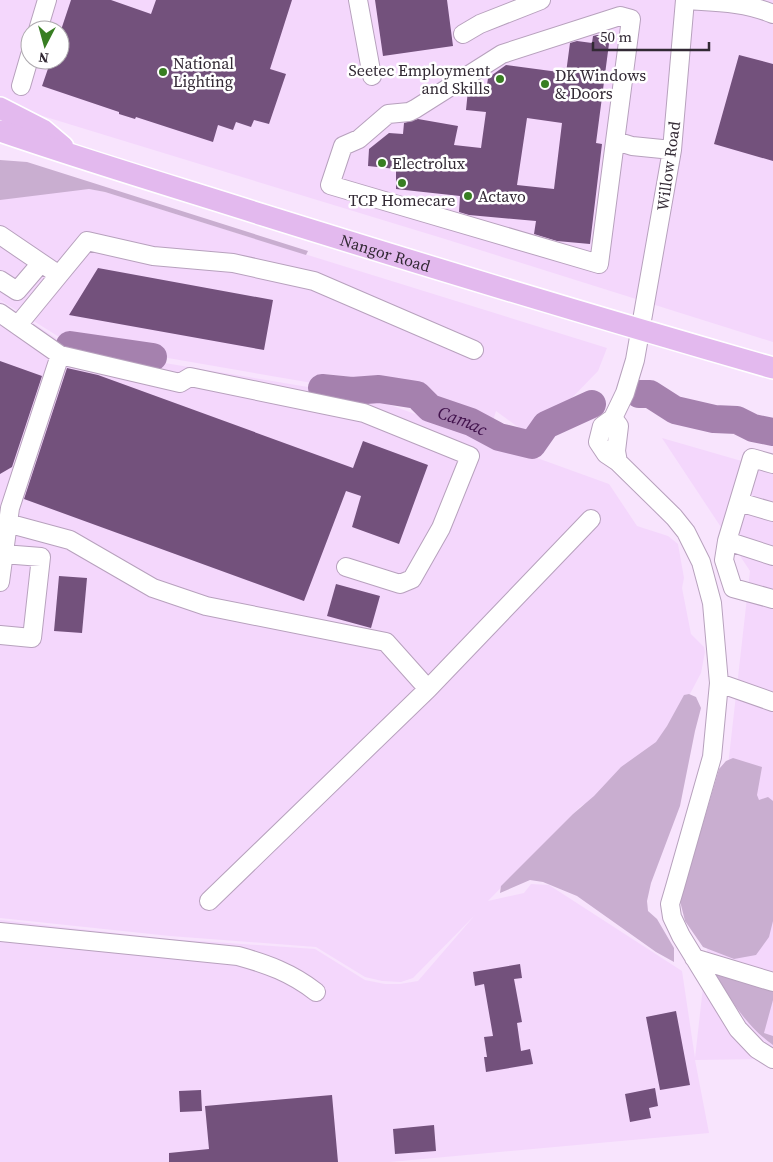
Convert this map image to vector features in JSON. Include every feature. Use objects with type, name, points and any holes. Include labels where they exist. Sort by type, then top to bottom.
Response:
[{"type":"main road","points":[[0,108],[42,130],[71,155]]},
{"type":"main road","name":"Nangor Road","points":[[6,135],[368,248],[773,368]]},
{"type":"street","points":[[41,20],[47,0]]},
{"type":"street","points":[[358,0],[372,76]]},
{"type":"street","points":[[463,34],[480,24],[541,0]]},
{"type":"street","points":[[685,0],[729,2],[758,8],[773,14]]},
{"type":"street","name":"Willow Road","points":[[685,0],[672,150],[635,360],[625,393],[613,418],[618,426],[616,451],[618,462],[674,517],[686,532],[700,562],[712,602],[719,683]]},
{"type":"street","points":[[620,16],[631,19],[616,141],[599,264],[330,185],[343,146],[359,139],[388,114],[409,112],[415,109],[502,54],[620,16]]},
{"type":"street","points":[[21,86],[26,70]]},
{"type":"street","points":[[616,141],[632,146],[672,150]]},
{"type":"street","points":[[0,235],[59,275]]},
{"type":"street","points":[[18,325],[87,241],[153,256],[233,263],[314,281],[474,350]]},
{"type":"street","points":[[0,280],[17,290],[41,263]]},
{"type":"street","points":[[0,313],[60,355],[180,383],[190,377],[364,414],[470,456],[441,528],[412,578],[400,584],[346,567]]},
{"type":"street","points":[[0,582],[4,523],[60,355]]},
{"type":"street","points":[[773,464],[752,458],[727,541],[724,560],[733,588],[773,599]]},
{"type":"street","points":[[739,502],[773,512]]},
{"type":"street","points":[[209,901],[428,688],[591,519]]},
{"type":"street","points":[[4,523],[70,540],[153,588],[206,606],[386,642],[428,688]]},
{"type":"street","points":[[727,541],[773,556]]},
{"type":"street","points":[[0,635],[32,638],[41,557],[3,554]]},
{"type":"street","points":[[773,702],[719,683],[712,757],[670,904],[672,918],[680,936],[738,1029],[757,1049],[773,1059]]},
{"type":"street","points":[[0,932],[238,956],[286,972],[316,992]]},
{"type":"street","points":[[694,958],[773,982]]},
{"type":"shaded area","points":[[0,0],[773,0],[773,342],[445,239],[0,103]]},
{"type":"shaded area","points":[[0,160],[27,162],[308,251],[306,255],[105,192],[89,189],[0,200]]},
{"type":"shaded area","points":[[89,189],[105,192],[607,348],[598,371],[533,438],[496,411],[493,421],[352,377],[326,374],[324,385],[64,340],[0,300],[0,197]]},
{"type":"shaded area","points":[[0,301],[69,347],[368,397],[609,484],[637,526],[668,536],[678,544],[684,578],[682,588],[691,634],[704,647],[705,652],[701,673],[691,692],[651,753],[608,792],[581,806],[488,901],[524,893],[531,884],[549,885],[682,971],[695,1058],[750,571],[662,438],[773,470],[773,1059],[695,1060],[709,1133],[390,1162],[0,1162],[0,920],[170,939],[315,949],[365,980],[385,984],[400,984],[418,981],[475,915],[413,978],[401,982],[382,981],[365,977],[316,947],[170,936],[0,918]]},
{"type":"shaded area","points":[[689,694],[696,697],[701,708],[680,806],[651,883],[647,901],[648,911],[657,919],[674,948],[674,962],[656,952],[577,896],[543,882],[530,880],[500,893],[501,886],[573,814],[594,796],[621,767],[656,742],[684,695]]},
{"type":"shaded area","points":[[733,758],[762,767],[757,795],[759,800],[768,797],[773,801],[773,921],[769,937],[756,955],[734,959],[703,947],[685,921],[680,901],[719,769],[726,761]]},
{"type":"shaded area","points":[[713,971],[773,990],[773,1000],[764,1033],[773,1036],[773,1045],[763,1038],[747,1021],[732,1002]]},
{"type":"building","name":"National Lighting","points":[[71,0],[111,0],[151,14],[156,0],[292,0],[270,69],[286,74],[269,124],[254,120],[251,127],[236,122],[233,130],[218,125],[213,142],[136,117],[135,119],[119,114],[119,112],[42,86],[48,70],[70,70],[70,20],[64,20]]},
{"type":"building","points":[[375,0],[447,0],[453,46],[383,56]]},
{"type":"building","points":[[593,36],[610,36],[596,143],[602,144],[590,244],[557,241],[534,234],[536,221],[469,215],[459,212],[460,196],[396,189],[396,169],[368,166],[369,149],[389,133],[403,134],[404,123],[418,119],[458,126],[454,145],[481,148],[486,112],[466,110],[468,90],[486,92],[488,78],[506,65],[566,73],[570,43],[577,41],[592,43]],"holes":[[[527,118],[562,123],[554,189],[517,185]]]},
{"type":"building","points":[[739,55],[773,64],[773,161],[714,144]]},
{"type":"building","points":[[98,268],[273,300],[264,350],[69,315]]},
{"type":"building","points":[[0,361],[42,376],[12,467],[0,474]]},
{"type":"building","points":[[67,368],[98,375],[353,468],[363,441],[428,465],[399,544],[352,527],[361,496],[346,491],[304,601],[24,499]]},
{"type":"building","points":[[59,576],[87,578],[82,633],[54,631]]},
{"type":"building","points":[[336,584],[380,596],[371,628],[327,616]]},
{"type":"building","points":[[520,964],[522,978],[514,979],[522,1022],[517,1023],[521,1051],[530,1049],[533,1064],[486,1072],[484,1057],[487,1057],[484,1037],[493,1036],[484,984],[475,986],[473,972]]},
{"type":"building","points":[[676,1011],[690,1085],[660,1090],[646,1017]]},
{"type":"building","points":[[655,1088],[658,1106],[649,1108],[651,1118],[630,1122],[625,1094]]},
{"type":"building","points":[[201,1090],[202,1111],[180,1112],[179,1091]]},
{"type":"building","points":[[332,1095],[338,1162],[169,1162],[169,1153],[209,1149],[205,1106]]},
{"type":"building","points":[[434,1125],[436,1151],[395,1154],[393,1129]]},
{"type":"waterway","name":"Camac","points":[[70,345],[153,357]]},
{"type":"waterway","name":"Camac","points":[[322,388],[352,391],[379,389],[417,395],[430,408],[471,422],[499,437],[532,445],[546,425],[592,404]]},
{"type":"waterway","name":"Camac","points":[[639,394],[650,394],[675,410],[714,419],[737,420],[753,428],[773,432]]},
{"type":"place","name":"National Lighting","points":[[163,72]]},
{"type":"place","name":"Seetec Employment and Skills","points":[[500,79]]},
{"type":"place","name":"DK Windows & Doors","points":[[545,84]]},
{"type":"place","name":"Electrolux","points":[[382,163]]},
{"type":"place","name":"TCP Homecare","points":[[402,183]]},
{"type":"place","name":"Actavo","points":[[468,196]]}]
